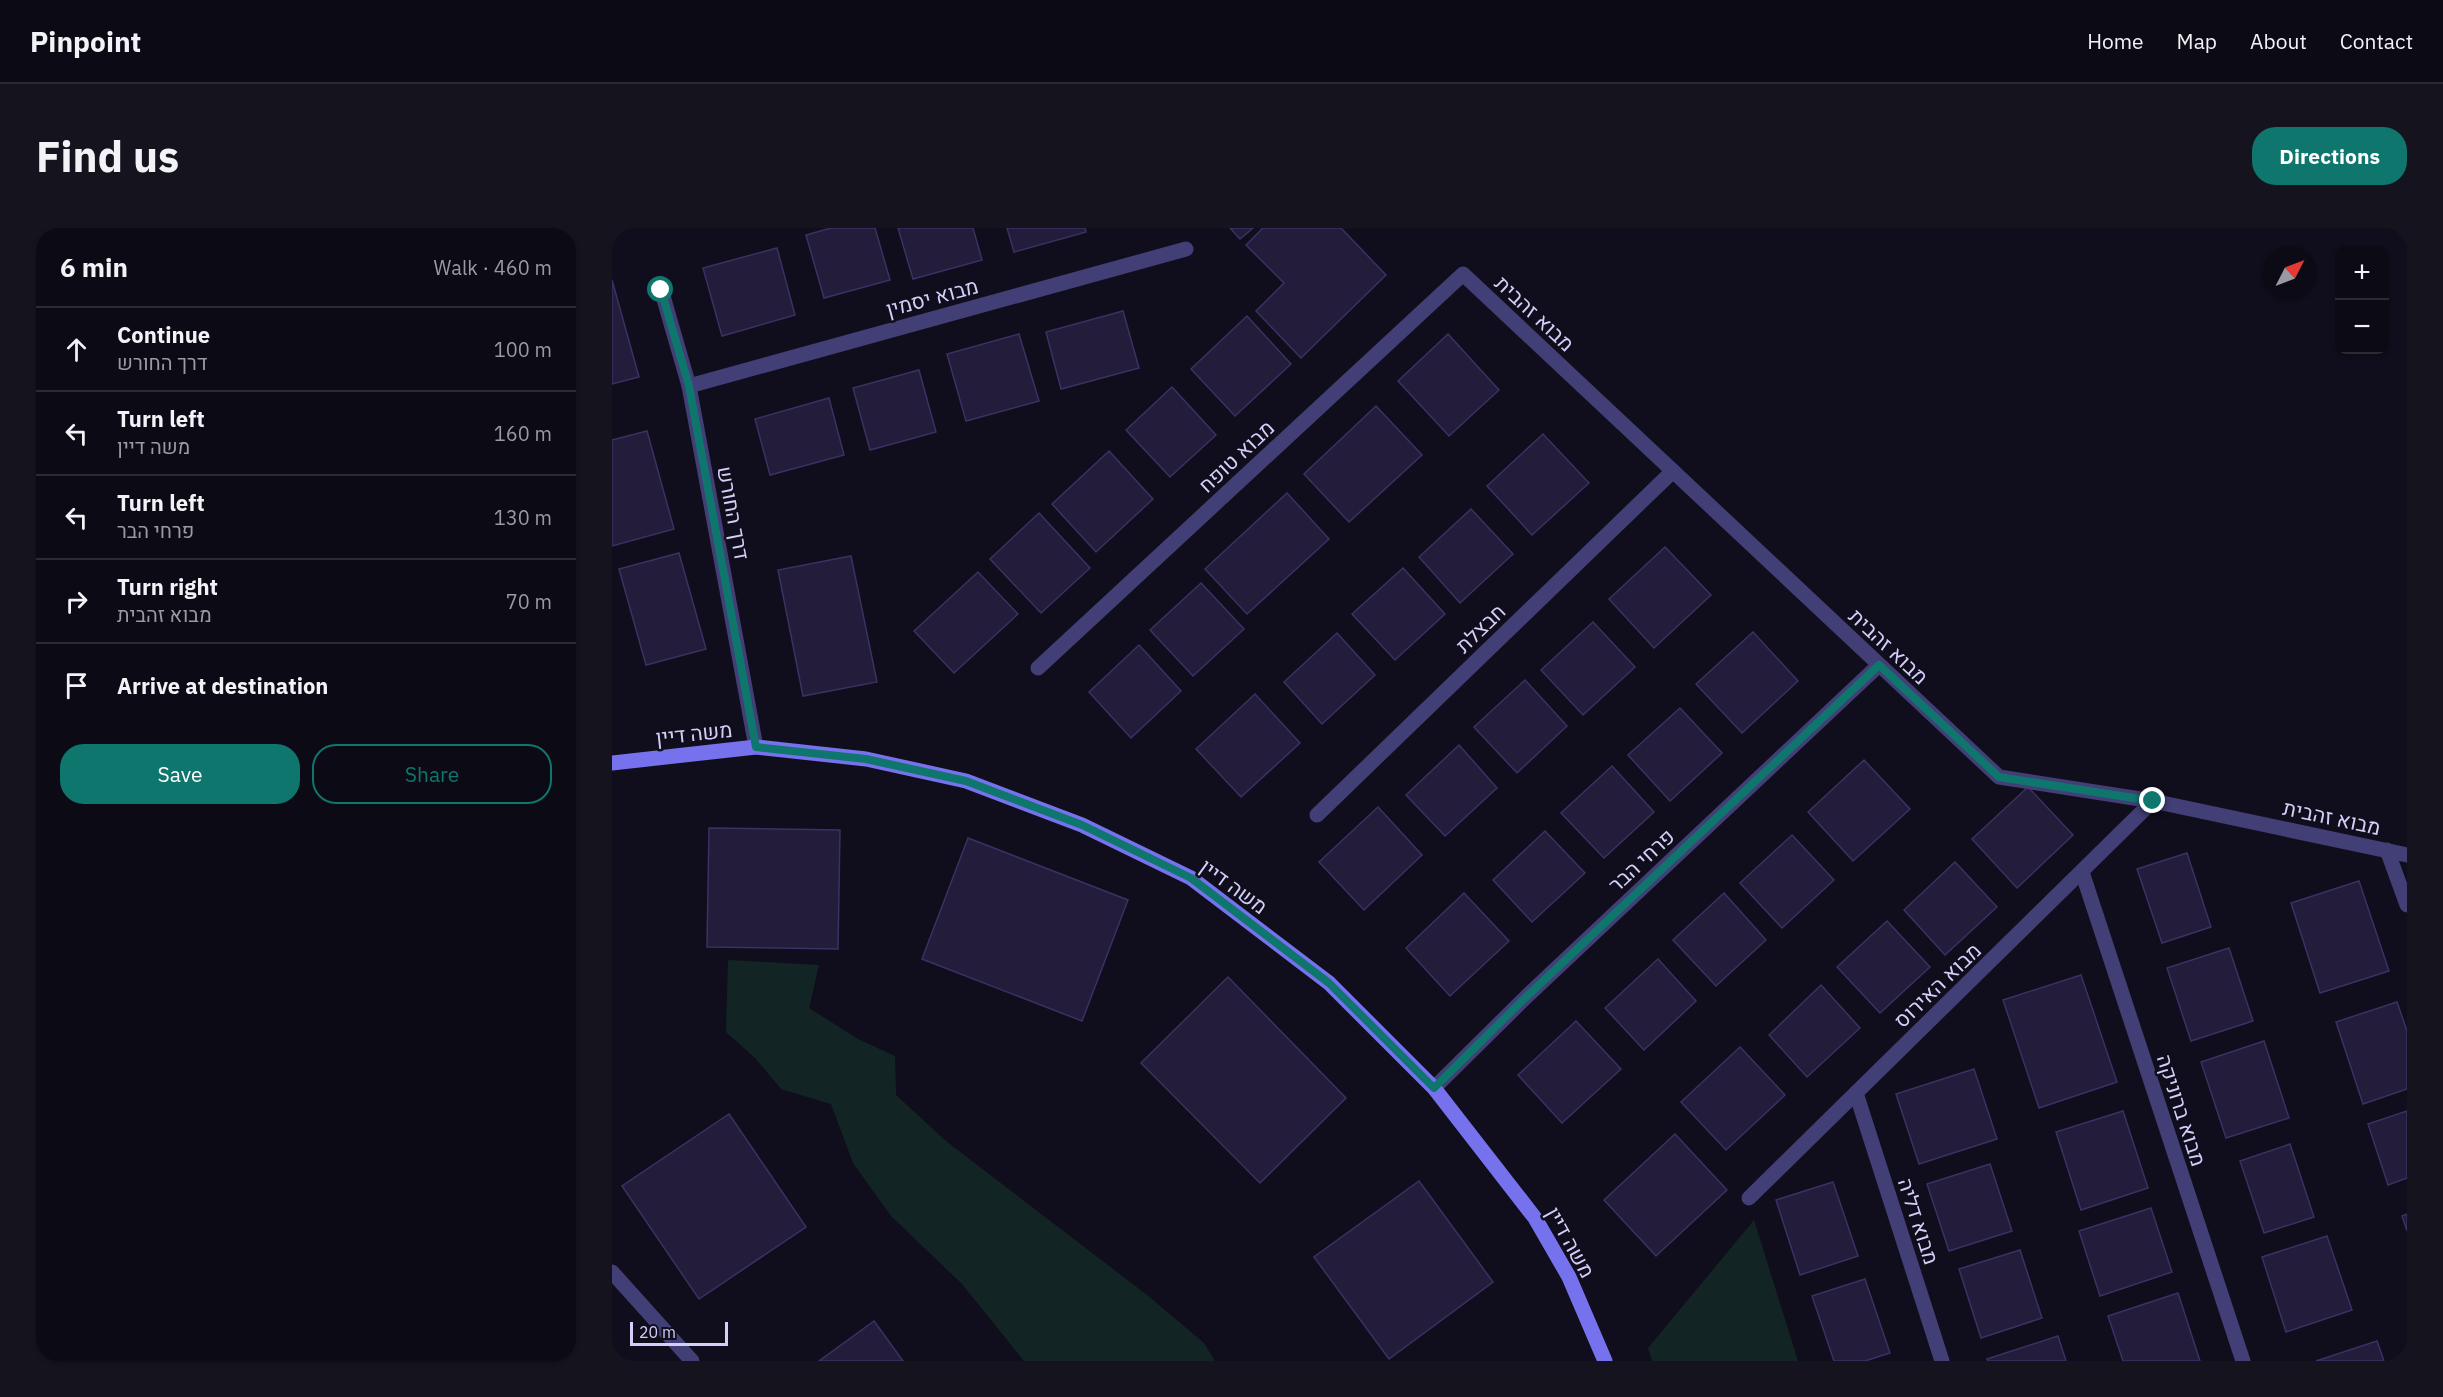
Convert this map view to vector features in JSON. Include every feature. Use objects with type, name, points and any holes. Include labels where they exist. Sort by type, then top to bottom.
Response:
[{"type":"street","name":"מבוא יסמין","points":[[689,386],[1186,249]]},
{"type":"street","name":"מבוא זהבית","points":[[1463,274],[1999,777],[2153,801],[2407,855]]},
{"type":"street","name":"מבוא טופח","points":[[1038,668],[1463,274]]},
{"type":"street","name":"דרך החורש","points":[[661,290],[689,386],[756,747]]},
{"type":"street","name":"חבצלת","points":[[1317,815],[1673,471]]},
{"type":"street","name":"פרחי הבר","points":[[1434,1088],[1526,997],[1879,665]]},
{"type":"street","name":"משה דיין","points":[[612,763],[756,747],[866,759],[966,781],[1082,825],[1191,878],[1329,983],[1434,1088],[1535,1218],[1569,1277],[1605,1361]]},
{"type":"street","name":"מבוא האירוס","points":[[1749,1198],[2153,801]]},
{"type":"street","points":[[2387,850],[2407,905]]},
{"type":"street","name":"מבוא ברוניקה","points":[[2082,872],[2243,1361]]},
{"type":"street","name":"מבוא דליה","points":[[1856,1093],[1942,1361]]},
{"type":"street","points":[[612,1272],[692,1361]]},
{"type":"green space","points":[[728,960],[819,965],[809,1008],[858,1039],[895,1056],[896,1095],[946,1141],[1147,1295],[1204,1343],[1215,1361],[1024,1361],[962,1284],[891,1216],[853,1163],[831,1104],[781,1089],[755,1058],[726,1032]]},
{"type":"green space","points":[[1754,1220],[1798,1361],[1652,1361],[1648,1348]]},
{"type":"building","points":[[831,228],[875,228],[890,280],[824,298],[806,235]]},
{"type":"building","points":[[898,228],[973,228],[982,260],[913,279]]},
{"type":"building","points":[[1007,228],[1085,228],[1086,232],[1014,252]]},
{"type":"building","points":[[1230,228],[1253,228],[1240,239]]},
{"type":"building","points":[[1263,228],[1341,228],[1386,275],[1301,358],[1256,311],[1284,283],[1246,245]]},
{"type":"building","points":[[777,248],[795,315],[722,336],[703,268]]},
{"type":"building","points":[[612,280],[639,377],[612,384]]},
{"type":"building","points":[[1123,311],[1139,368],[1061,389],[1046,332]]},
{"type":"building","points":[[1247,316],[1291,364],[1235,416],[1191,369]]},
{"type":"building","points":[[1019,334],[1039,401],[966,421],[947,354]]},
{"type":"building","points":[[1448,334],[1499,390],[1449,436],[1398,381]]},
{"type":"building","points":[[919,370],[936,432],[870,450],[853,388]]},
{"type":"building","points":[[1172,387],[1216,435],[1170,477],[1126,430]]},
{"type":"building","points":[[829,398],[844,455],[770,475],[755,419]]},
{"type":"building","points":[[1376,406],[1422,455],[1349,522],[1304,474]]},
{"type":"building","points":[[647,431],[674,529],[612,546],[612,440]]},
{"type":"building","points":[[1543,434],[1589,483],[1532,535],[1487,486]]},
{"type":"building","points":[[1109,451],[1153,499],[1096,552],[1052,504]]},
{"type":"building","points":[[1287,493],[1329,539],[1247,614],[1205,569]]},
{"type":"building","points":[[1471,509],[1513,554],[1460,603],[1419,557]]},
{"type":"building","points":[[1039,513],[1090,568],[1041,613],[990,559]]},
{"type":"building","points":[[1665,547],[1711,595],[1654,648],[1609,599]]},
{"type":"building","points":[[679,553],[706,649],[646,665],[619,569]]},
{"type":"building","points":[[851,556],[877,682],[803,696],[778,570]]},
{"type":"building","points":[[1403,568],[1445,614],[1395,660],[1352,614]]},
{"type":"building","points":[[978,572],[1018,614],[954,673],[914,631]]},
{"type":"building","points":[[1201,583],[1244,629],[1193,676],[1150,630]]},
{"type":"building","points":[[1593,622],[1635,667],[1583,715],[1541,670]]},
{"type":"building","points":[[1753,632],[1798,681],[1742,733],[1696,684]]},
{"type":"building","points":[[1337,633],[1375,675],[1322,724],[1284,682]]},
{"type":"building","points":[[1139,645],[1181,691],[1131,738],[1089,692]]},
{"type":"building","points":[[1525,680],[1567,726],[1517,773],[1474,727]]},
{"type":"building","points":[[1255,694],[1300,743],[1241,797],[1196,749]]},
{"type":"building","points":[[1680,708],[1722,753],[1670,801],[1628,755]]},
{"type":"building","points":[[1459,745],[1497,788],[1445,836],[1406,795]]},
{"type":"building","points":[[1864,760],[1910,809],[1853,861],[1808,812]]},
{"type":"building","points":[[1612,766],[1654,812],[1604,858],[1561,813]]},
{"type":"building","points":[[2028,787],[2073,835],[2017,888],[1972,839]]},
{"type":"building","points":[[1378,807],[1422,855],[1364,910],[1319,862]]},
{"type":"building","points":[[709,828],[840,830],[838,949],[707,947]]},
{"type":"building","points":[[1545,831],[1585,873],[1532,922],[1493,880]]},
{"type":"building","points":[[1792,835],[1834,880],[1782,928],[1740,883]]},
{"type":"building","points":[[968,838],[1128,900],[1082,1021],[922,959]]},
{"type":"building","points":[[2187,853],[2211,927],[2162,943],[2137,869]]},
{"type":"building","points":[[1955,862],[1997,907],[1945,955],[1904,910]]},
{"type":"building","points":[[2359,881],[2389,971],[2320,993],[2291,903]]},
{"type":"building","points":[[1464,893],[1509,941],[1450,996],[1406,948]]},
{"type":"building","points":[[1724,893],[1766,940],[1716,986],[1673,940]]},
{"type":"building","points":[[1887,921],[1930,967],[1880,1013],[1837,967]]},
{"type":"building","points":[[2229,948],[2253,1021],[2191,1041],[2167,968]]},
{"type":"building","points":[[1658,959],[1696,1001],[1644,1050],[1605,1008]]},
{"type":"building","points":[[2081,975],[2117,1082],[2039,1108],[2003,1000]]},
{"type":"building","points":[[1228,977],[1346,1098],[1260,1183],[1141,1063]]},
{"type":"building","points":[[1821,985],[1860,1028],[1807,1077],[1769,1035]]},
{"type":"building","points":[[2397,1002],[2407,1031],[2407,1089],[2363,1104],[2336,1022]]},
{"type":"building","points":[[1576,1021],[1621,1069],[1562,1123],[1518,1075]]},
{"type":"building","points":[[2264,1041],[2289,1118],[2226,1138],[2201,1062]]},
{"type":"building","points":[[1740,1047],[1785,1095],[1726,1150],[1681,1102]]},
{"type":"building","points":[[1974,1069],[1997,1139],[1919,1164],[1896,1094]]},
{"type":"building","points":[[2123,1111],[2148,1188],[2081,1210],[2056,1132]]},
{"type":"building","points":[[2407,1111],[2407,1178],[2388,1185],[2368,1124]]},
{"type":"building","points":[[729,1114],[806,1227],[699,1299],[622,1186]]},
{"type":"building","points":[[1675,1134],[1727,1190],[1656,1256],[1604,1200]]},
{"type":"building","points":[[2290,1144],[2314,1217],[2264,1233],[2240,1161]]},
{"type":"building","points":[[1990,1164],[2012,1231],[1949,1251],[1927,1184]]},
{"type":"building","points":[[1419,1181],[1493,1282],[1389,1359],[1314,1257]]},
{"type":"building","points":[[1833,1182],[1858,1256],[1800,1275],[1776,1200]]},
{"type":"building","points":[[2151,1208],[2172,1272],[2100,1296],[2079,1231]]},
{"type":"building","points":[[2407,1214],[2407,1231],[2402,1216]]},
{"type":"building","points":[[2327,1236],[2352,1310],[2286,1332],[2262,1257]]},
{"type":"building","points":[[2020,1250],[2042,1318],[1981,1338],[1959,1269]]},
{"type":"building","points":[[1865,1279],[1890,1353],[1865,1361],[1834,1361],[1812,1296]]},
{"type":"building","points":[[2178,1293],[2200,1361],[2123,1361],[2108,1316]]},
{"type":"building","points":[[874,1321],[903,1361],[819,1361]]},
{"type":"building","points":[[2058,1336],[2066,1361],[1988,1361],[1987,1359]]},
{"type":"building","points":[[2377,1341],[2384,1361],[2316,1361]]},
{"type":"route","points":[[661,290],[689,386],[756,747],[866,759],[966,781],[1082,825],[1191,878],[1329,983],[1434,1088],[1526,997],[1879,665],[1999,777],[2153,801]]}]
